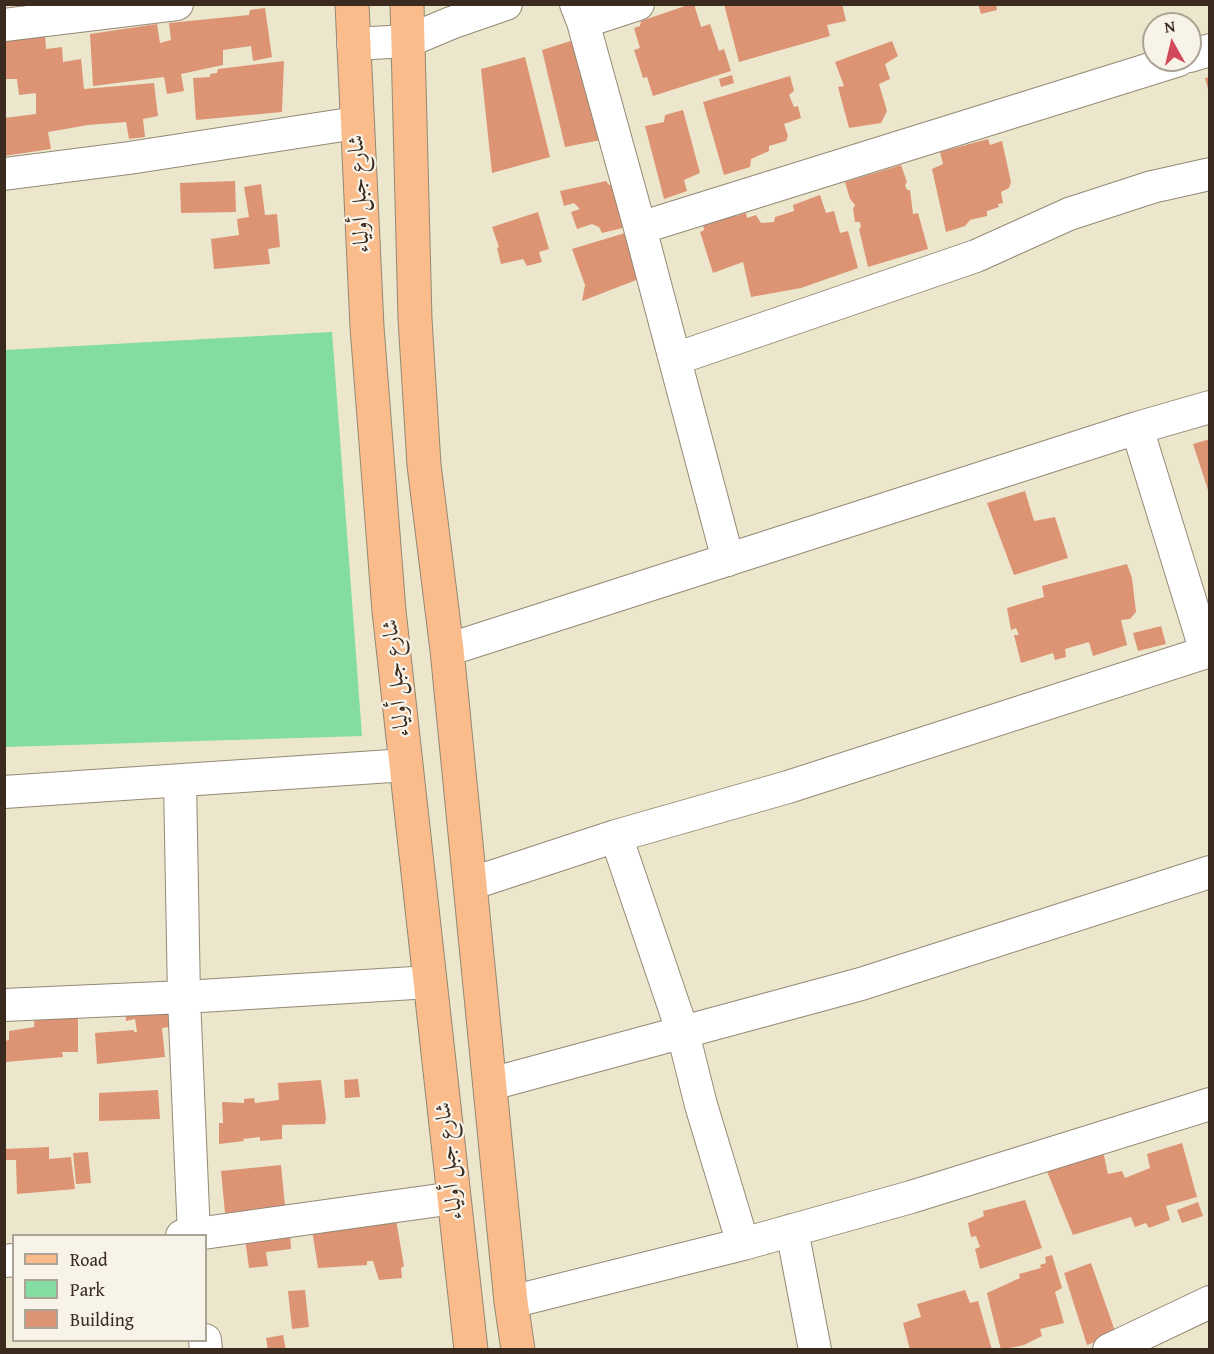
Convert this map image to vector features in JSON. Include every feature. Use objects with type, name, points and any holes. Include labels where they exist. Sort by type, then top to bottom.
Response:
[{"type":"main road","name":"شارع جبل أولياء","points":[[352,4],[367,327],[387,587],[471,1350]]},
{"type":"main road","points":[[407,4],[414,320],[424,465],[447,650],[511,1302],[518,1350]]},
{"type":"street","points":[[4,25],[177,4]]},
{"type":"street","points":[[353,44],[408,41],[452,14],[506,4]]},
{"type":"street","points":[[638,4],[580,13],[728,560]]},
{"type":"street","points":[[640,228],[1142,72]]},
{"type":"street","points":[[4,174],[129,158],[356,123]]},
{"type":"street","points":[[675,359],[976,256],[1069,214],[1152,187],[1209,174]]},
{"type":"street","points":[[447,650],[1137,428],[1209,407]]},
{"type":"street","points":[[470,884],[616,836],[788,787],[1208,651],[1137,428]]},
{"type":"street","points":[[4,792],[406,765]]},
{"type":"street","points":[[180,781],[190,1234]]},
{"type":"street","points":[[616,836],[683,1033],[701,1105],[743,1244]]},
{"type":"street","points":[[491,1084],[861,984],[1209,872]]},
{"type":"street","points":[[4,1005],[430,982]]},
{"type":"street","points":[[511,1302],[743,1244],[910,1197],[1209,1104]]},
{"type":"street","points":[[197,1234],[454,1198]]},
{"type":"street","points":[[792,1230],[815,1350]]},
{"type":"street","points":[[1109,1350],[1209,1302]]},
{"type":"green space","points":[[332,332],[362,736],[5,747],[5,350]]},
{"type":"building","points":[[694,4],[701,27],[710,24],[719,51],[724,49],[731,71],[653,96],[647,77],[643,78],[634,50],[640,48],[634,28],[640,26],[641,21]]},
{"type":"building","points":[[724,4],[842,4],[846,21],[827,25],[830,36],[739,62]]},
{"type":"building","points":[[978,4],[996,4],[997,10],[981,14]]},
{"type":"building","points":[[265,8],[272,57],[253,61],[251,46],[223,50],[223,65],[181,74],[184,91],[167,94],[164,77],[93,86],[90,34],[157,24],[160,43],[171,40],[169,23],[249,15],[250,10]]},
{"type":"building","points":[[45,34],[46,49],[62,47],[63,62],[81,59],[84,89],[154,83],[158,116],[143,119],[145,137],[129,139],[126,122],[88,125],[48,132],[51,149],[4,156],[4,118],[36,114],[36,93],[19,95],[17,79],[4,79],[6,37]]},
{"type":"building","points":[[577,39],[606,139],[565,147],[542,50]]},
{"type":"building","points":[[892,41],[898,56],[885,64],[890,79],[879,84],[887,111],[881,123],[849,128],[838,87],[844,86],[835,62]]},
{"type":"building","points":[[525,57],[550,157],[492,173],[481,69]]},
{"type":"building","points":[[284,61],[282,112],[196,120],[193,78],[210,77],[210,74],[217,73],[218,69]]},
{"type":"building","points":[[732,75],[734,83],[721,87],[719,79]]},
{"type":"building","points":[[790,76],[794,91],[789,95],[794,107],[798,106],[801,118],[784,124],[788,136],[786,141],[769,146],[769,151],[751,159],[750,167],[724,175],[703,102]]},
{"type":"building","points":[[1210,77],[1210,91],[1209,92],[1205,78]]},
{"type":"building","points":[[683,110],[700,173],[684,180],[687,191],[664,199],[645,126],[664,122],[665,115]]},
{"type":"building","points":[[988,139],[990,145],[1002,141],[1011,182],[1009,188],[1001,192],[1003,203],[987,211],[987,216],[970,220],[965,226],[946,232],[932,169],[943,164],[940,152]]},
{"type":"building","points":[[901,165],[907,182],[905,185],[907,190],[910,190],[913,214],[918,213],[928,249],[868,267],[859,229],[860,222],[855,222],[853,209],[855,205],[850,199],[845,182]]},
{"type":"building","points":[[235,181],[236,212],[181,213],[180,183]]},
{"type":"building","points":[[606,181],[609,185],[615,184],[627,227],[602,233],[599,227],[592,224],[577,229],[571,212],[580,209],[574,203],[564,206],[560,191]]},
{"type":"building","points":[[261,184],[265,215],[277,214],[280,247],[268,249],[270,264],[214,269],[211,239],[239,235],[237,219],[249,217],[244,187]]},
{"type":"building","points":[[820,195],[826,213],[834,211],[840,233],[848,231],[858,268],[801,288],[751,297],[743,262],[713,273],[700,232],[704,230],[703,225],[710,223],[709,218],[735,211],[736,216],[746,213],[747,218],[756,215],[761,223],[774,222],[775,217],[794,211],[793,205]]},
{"type":"building","points":[[538,212],[549,249],[539,252],[542,262],[527,266],[523,259],[501,264],[497,248],[499,247],[492,227]]},
{"type":"building","points":[[625,233],[639,279],[582,301],[585,285],[572,249]]},
{"type":"building","points":[[1210,439],[1210,493],[1209,493],[1193,444]]},
{"type":"building","points":[[1025,491],[1034,521],[1055,517],[1068,558],[1014,575],[987,503]]},
{"type":"building","points":[[1127,564],[1132,578],[1136,612],[1130,619],[1121,620],[1127,645],[1093,656],[1089,642],[1065,649],[1066,657],[1055,660],[1053,653],[1021,663],[1014,635],[1019,635],[1016,628],[1011,630],[1007,608],[1044,597],[1042,586]]},
{"type":"building","points":[[1161,626],[1166,644],[1138,651],[1133,633]]},
{"type":"building","points":[[125,1008],[168,1008],[169,1027],[162,1028],[165,1057],[97,1064],[95,1033],[134,1030],[137,1032],[135,1019],[126,1021]]},
{"type":"building","points":[[78,1009],[78,1052],[62,1052],[63,1057],[6,1062],[4,1041],[9,1040],[9,1031],[34,1027],[35,1011]]},
{"type":"building","points":[[358,1079],[360,1097],[345,1098],[344,1080]]},
{"type":"building","points":[[321,1080],[325,1124],[282,1125],[282,1139],[260,1141],[260,1137],[219,1144],[219,1123],[223,1123],[222,1102],[244,1103],[244,1099],[254,1098],[255,1103],[279,1100],[278,1083]]},
{"type":"building","points":[[158,1090],[160,1119],[99,1121],[99,1093]]},
{"type":"building","points":[[1182,1143],[1197,1197],[1166,1206],[1170,1220],[1149,1228],[1146,1223],[1135,1227],[1131,1217],[1073,1235],[1044,1164],[1103,1151],[1108,1174],[1122,1171],[1125,1178],[1150,1168],[1147,1154]]},
{"type":"building","points":[[49,1147],[49,1159],[71,1157],[75,1189],[17,1194],[16,1160],[5,1160],[4,1149]]},
{"type":"building","points":[[88,1152],[91,1183],[76,1184],[73,1153]]},
{"type":"building","points":[[281,1165],[285,1206],[225,1213],[221,1171]]},
{"type":"building","points":[[1025,1200],[1042,1248],[980,1269],[975,1249],[980,1247],[976,1236],[971,1237],[968,1223],[984,1216],[983,1211]]},
{"type":"building","points":[[1198,1202],[1203,1216],[1182,1223],[1177,1210]]},
{"type":"building","points":[[395,1214],[404,1266],[401,1268],[402,1278],[379,1280],[373,1261],[367,1261],[367,1265],[318,1268],[312,1230]]},
{"type":"building","points":[[290,1233],[291,1249],[266,1252],[268,1266],[249,1268],[245,1239]]},
{"type":"building","points":[[1052,1255],[1062,1288],[1055,1292],[1064,1323],[1040,1329],[1042,1336],[1024,1345],[1001,1350],[987,1293],[1020,1278],[1019,1274],[1041,1268],[1040,1265],[1046,1263],[1045,1257]]},
{"type":"building","points":[[1091,1263],[1116,1334],[1087,1345],[1064,1273]]},
{"type":"building","points":[[305,1290],[309,1327],[292,1329],[288,1291]]},
{"type":"building","points":[[965,1290],[970,1303],[978,1301],[992,1350],[910,1350],[903,1323],[921,1317],[917,1304]]},
{"type":"building","points":[[283,1335],[286,1350],[268,1350],[266,1338]]}]
